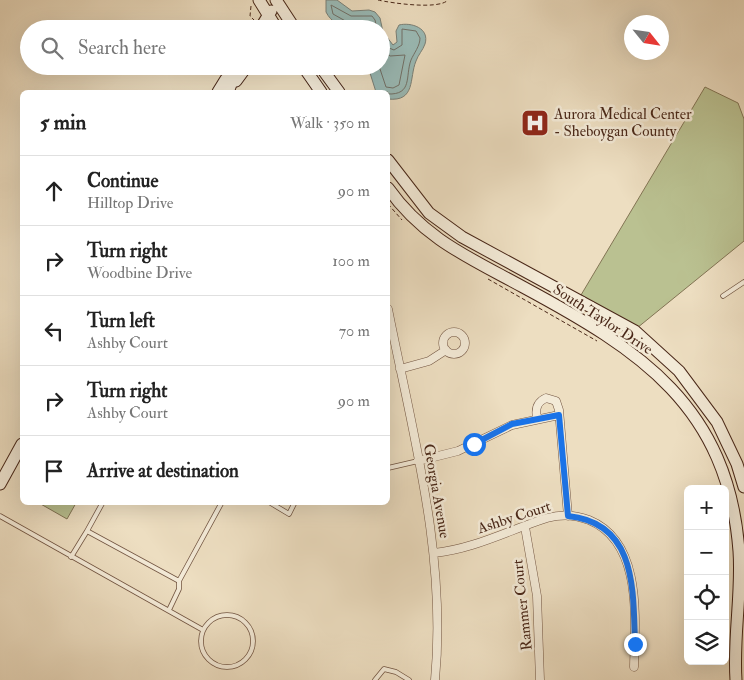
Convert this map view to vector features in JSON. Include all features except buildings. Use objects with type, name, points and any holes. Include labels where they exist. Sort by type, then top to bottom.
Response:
[{"type":"main road","points":[[265,20],[276,0],[290,20]]},
{"type":"main road","points":[[255,3],[271,20]]},
{"type":"main road","points":[[219,90],[226,79],[231,75]]},
{"type":"main road","points":[[230,89],[237,75]]},
{"type":"main road","points":[[309,75],[320,90]]},
{"type":"main road","points":[[327,75],[338,90]]},
{"type":"main road","name":"South Taylor Drive","points":[[390,163],[429,213],[462,236],[635,331],[679,371],[711,414],[731,451],[744,487]]},
{"type":"main road","name":"South Taylor Drive","points":[[390,190],[417,224],[451,248],[607,335],[650,366],[671,387],[704,433],[717,458],[729,493],[737,532],[742,588],[736,680]]},
{"type":"main road","points":[[0,484],[20,448]]},
{"type":"street","name":"Georgia Avenue","points":[[390,319],[434,553],[438,624],[435,680]]},
{"type":"street","points":[[400,369],[429,361],[446,350]]},
{"type":"street","points":[[537,418],[536,406],[546,398],[556,401],[559,415],[568,516]]},
{"type":"street","points":[[418,461],[458,451],[512,424],[559,415]]},
{"type":"street","name":"Ashby Court","points":[[434,553],[476,544],[548,518],[568,516],[585,519],[603,528],[618,542],[629,567],[633,599],[634,667]]},
{"type":"street","name":"Rammer Court","points":[[525,527],[537,596],[540,680]]},
{"type":"lane","points":[[723,296],[744,282]]},
{"type":"lane","points":[[390,468],[418,461]]},
{"type":"lane","points":[[71,557],[100,505]]},
{"type":"lane","points":[[169,610],[179,589],[179,581],[220,505]]},
{"type":"lane","points":[[275,505],[289,514],[294,505]]},
{"type":"lane","points":[[0,516],[203,630]]},
{"type":"lane","points":[[87,531],[179,581]]},
{"type":"lane","points":[[231,615],[239,618],[246,623],[253,638],[250,654],[237,666],[228,668],[211,663],[201,648],[203,630],[214,618],[231,615]]},
{"type":"lane","points":[[375,680],[384,669],[396,672],[409,680]]},
{"type":"path","points":[[378,0],[403,4],[442,4],[448,0]]},
{"type":"path","points":[[254,20],[250,16],[255,3]]},
{"type":"path","points":[[390,206],[402,220]]},
{"type":"path","points":[[484,277],[602,344]]},
{"type":"green space","points":[[705,87],[738,103],[744,119],[744,241],[637,328],[581,295]]},
{"type":"green space","points":[[42,505],[75,505],[67,519]]},
{"type":"water","points":[[326,0],[337,0],[352,11],[369,10],[375,12],[380,20],[332,20],[326,12]]},
{"type":"water","points":[[409,24],[418,27],[425,34],[425,44],[416,61],[410,88],[407,93],[403,97],[390,99],[390,90],[375,90],[371,75],[390,75],[390,41],[393,45],[397,42],[396,31],[399,25]]},
{"type":"place","name":"Aurora Medical Center - Sheboygan County","points":[[535,123]]},
{"type":"route","points":[[474,444],[512,424],[559,415],[568,516],[585,519],[603,528],[618,542],[623,551],[629,567],[631,582],[635,644]]}]
